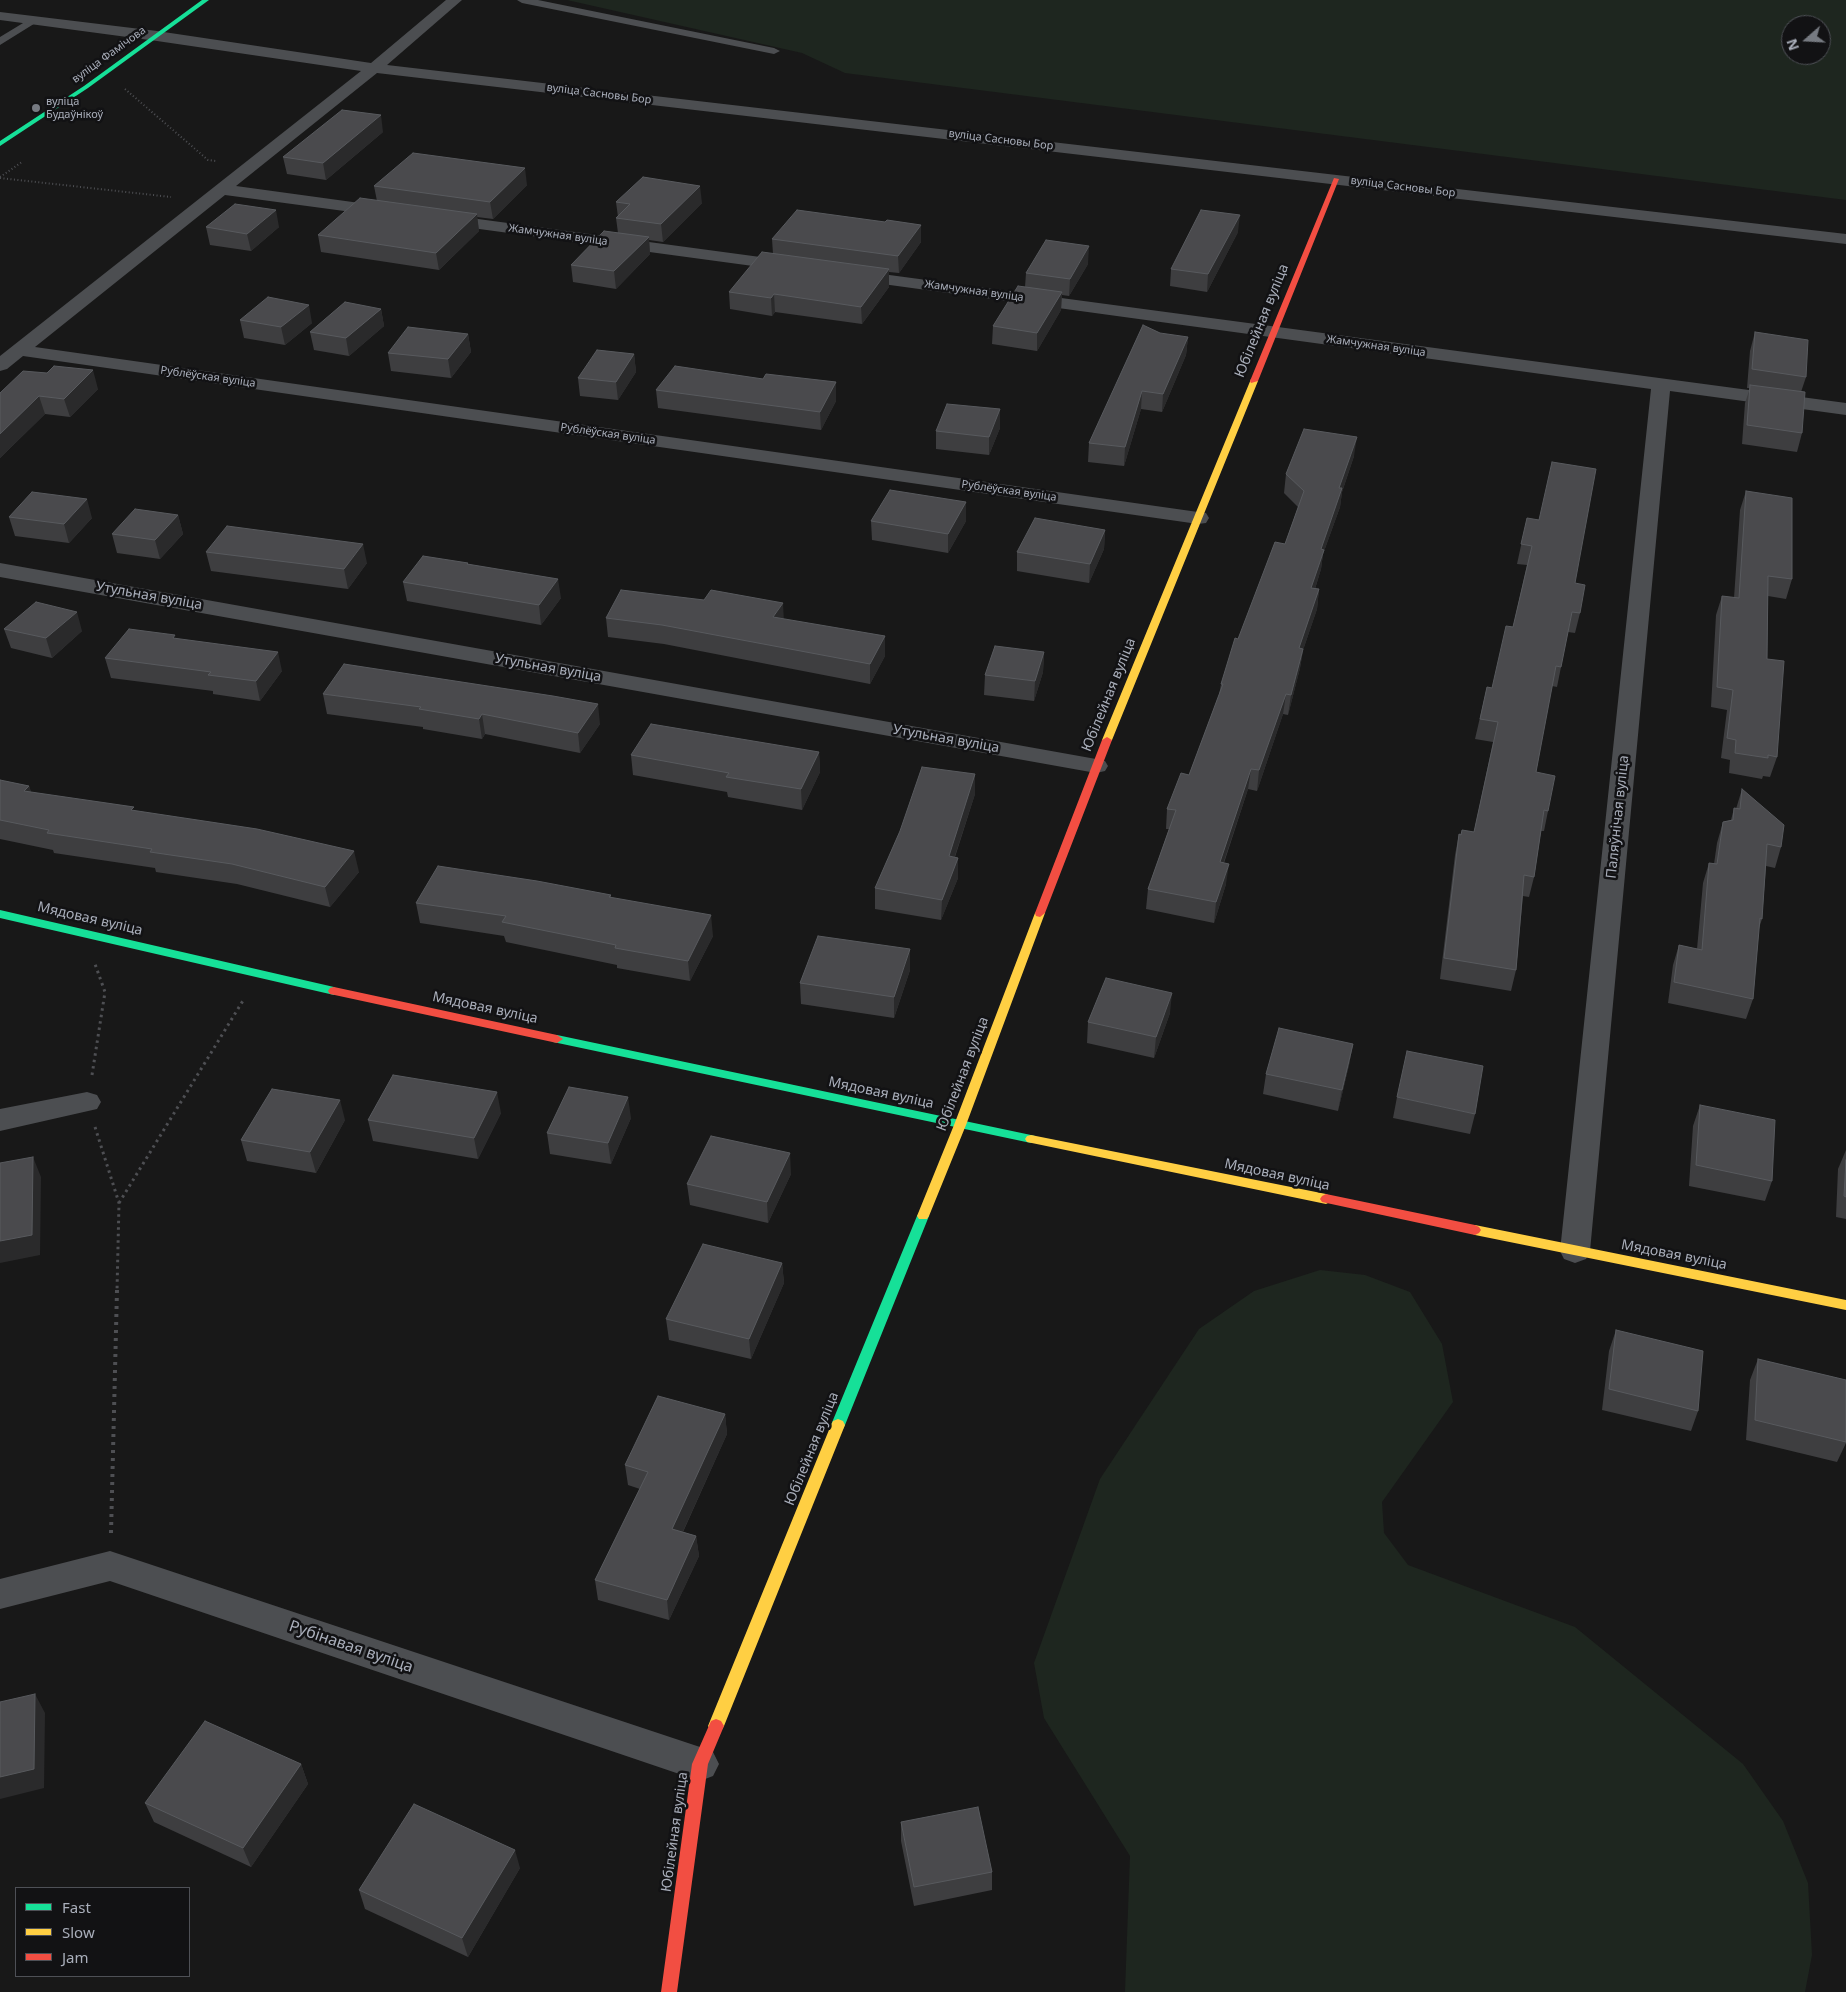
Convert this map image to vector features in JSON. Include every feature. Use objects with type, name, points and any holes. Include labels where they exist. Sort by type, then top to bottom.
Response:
[{"type":"street","name":"вуліца Фамічова","points":[[0,144],[86,87],[206,0]]},
{"type":"street","points":[[0,365],[374,68],[455,0]]},
{"type":"street","points":[[0,16],[157,36]]},
{"type":"street","name":"вуліца Сасновы Бор","points":[[157,36],[374,68],[1846,239]]},
{"type":"street","name":"Юбілейная вуліца","points":[[670,1992],[700,1764],[960,1125],[1096,766],[1336,179]]},
{"type":"street","points":[[222,189],[408,214]]},
{"type":"street","name":"Жамчужная вуліца","points":[[428,217],[812,269]]},
{"type":"street","name":"Жамчужная вуліца","points":[[832,272],[1846,409]]},
{"type":"street","name":"Рублёўская вуліца","points":[[19,350],[1198,518]]},
{"type":"street","name":"Паляўнічая вуліца","points":[[1575,1251],[1661,384]]},
{"type":"street","name":"Утульная вуліца","points":[[0,570],[1096,766]]},
{"type":"street","name":"Мядовая вуліца","points":[[0,914],[84,932],[258,975],[960,1125],[1846,1305]]},
{"type":"street","points":[[0,1120],[88,1102]]},
{"type":"street","points":[[0,1594],[110,1566]]},
{"type":"street","name":"Рубінавая вуліца","points":[[110,1566],[700,1764]]},
{"type":"lane","points":[[522,0],[774,51]]},
{"type":"lane","points":[[0,42],[34,20]]},
{"type":"path","points":[[125,89],[208,160],[249,167]]},
{"type":"path","points":[[0,178],[206,201]]},
{"type":"path","points":[[84,932],[105,992],[88,1102],[119,1203],[110,1566]]},
{"type":"path","points":[[119,1203],[258,975]]},
{"type":"shaded area","points":[[567,0],[1846,0],[1846,200],[845,73],[802,53]]},
{"type":"shaded area","points":[[1320,1270],[1365,1275],[1410,1292],[1442,1344],[1453,1402],[1382,1502],[1384,1533],[1408,1565],[1575,1627],[1743,1764],[1783,1821],[1808,1883],[1812,1955],[1805,1992],[1125,1992],[1130,1856],[1044,1718],[1034,1663],[1100,1479],[1199,1329],[1254,1291]]},
{"type":"building","points":[[342,110],[381,115],[323,163],[283,157]]},
{"type":"building","points":[[413,153],[525,168],[490,202],[374,186]]},
{"type":"building","points":[[643,177],[700,186],[661,224],[616,218],[630,204],[616,202]]},
{"type":"building","points":[[360,198],[477,214],[436,253],[318,235]]},
{"type":"building","points":[[235,204],[276,210],[247,234],[206,227]]},
{"type":"building","points":[[797,210],[921,225],[898,256],[772,239]]},
{"type":"building","points":[[1201,210],[1240,215],[1208,274],[1171,269]]},
{"type":"building","points":[[604,231],[649,237],[614,271],[571,265]]},
{"type":"building","points":[[1046,240],[1089,246],[1070,279],[1026,273]]},
{"type":"building","points":[[762,252],[889,269],[861,307],[774,294],[771,298],[729,292]]},
{"type":"building","points":[[1018,286],[1062,292],[1037,333],[993,326]]},
{"type":"building","points":[[268,297],[309,305],[281,327],[240,320]]},
{"type":"building","points":[[345,302],[381,309],[346,338],[310,332]]},
{"type":"building","points":[[1143,325],[1160,333],[1188,337],[1163,394],[1142,391],[1125,447],[1089,443]]},
{"type":"building","points":[[408,327],[468,334],[448,359],[388,353]]},
{"type":"building","points":[[1755,332],[1808,340],[1806,377],[1752,369]]},
{"type":"building","points":[[597,350],[634,354],[616,382],[578,378]]},
{"type":"building","points":[[54,366],[93,370],[64,399],[39,396],[0,434],[0,393],[23,371],[47,373]]},
{"type":"building","points":[[675,366],[763,379],[766,374],[836,382],[820,412],[656,390]]},
{"type":"building","points":[[1750,385],[1805,392],[1802,433],[1747,425]]},
{"type":"building","points":[[947,404],[1000,409],[989,437],[936,431]]},
{"type":"building","points":[[1304,429],[1357,437],[1339,488],[1342,488],[1321,549],[1324,550],[1311,588],[1319,589],[1299,648],[1303,649],[1291,695],[1286,694],[1259,770],[1251,769],[1220,862],[1229,864],[1216,902],[1148,889],[1176,810],[1167,809],[1181,773],[1189,775],[1223,684],[1221,684],[1235,638],[1238,639],[1275,542],[1285,544],[1304,491],[1286,474]]},
{"type":"building","points":[[1552,462],[1596,469],[1575,583],[1585,585],[1580,613],[1572,612],[1561,667],[1556,666],[1536,772],[1555,776],[1548,811],[1544,810],[1534,877],[1524,875],[1516,970],[1444,958],[1459,834],[1461,835],[1462,830],[1474,832],[1498,722],[1480,719],[1487,687],[1492,688],[1506,626],[1513,627],[1532,546],[1521,544],[1527,518],[1539,520]]},
{"type":"building","points":[[890,490],[966,502],[948,534],[871,521]]},
{"type":"building","points":[[1746,491],[1792,498],[1792,579],[1768,576],[1767,659],[1784,661],[1777,757],[1768,755],[1768,758],[1735,753],[1736,740],[1727,738],[1733,690],[1717,687],[1722,596],[1739,598]]},
{"type":"building","points":[[32,492],[87,499],[64,524],[9,517]]},
{"type":"building","points":[[135,509],[178,515],[155,540],[112,534]]},
{"type":"building","points":[[1035,518],[1105,530],[1090,564],[1017,552]]},
{"type":"building","points":[[227,526],[363,544],[344,569],[206,552]]},
{"type":"building","points":[[423,556],[558,579],[539,605],[403,582]]},
{"type":"building","points":[[621,590],[704,600],[711,590],[783,603],[773,617],[885,636],[870,664],[662,625],[606,618]]},
{"type":"building","points":[[36,602],[77,612],[46,638],[4,629]]},
{"type":"building","points":[[129,629],[175,635],[173,638],[278,652],[256,681],[208,675],[211,672],[105,658]]},
{"type":"building","points":[[995,646],[1044,652],[1035,681],[985,675]]},
{"type":"building","points":[[344,664],[598,704],[578,733],[482,714],[479,719],[419,709],[421,707],[323,694]]},
{"type":"building","points":[[651,724],[819,752],[801,789],[726,777],[729,773],[631,755]]},
{"type":"building","points":[[922,767],[975,774],[949,856],[958,858],[942,900],[875,888],[900,831]]},
{"type":"building","points":[[0,780],[29,786],[24,791],[134,807],[131,810],[257,829],[354,851],[325,887],[232,864],[150,852],[152,849],[47,833],[49,830],[0,820]]},
{"type":"building","points":[[1742,789],[1784,825],[1781,847],[1767,844],[1762,919],[1760,918],[1753,999],[1674,982],[1679,945],[1702,950],[1709,863],[1717,864],[1723,822],[1733,820],[1734,808],[1740,809]]},
{"type":"building","points":[[438,866],[537,881],[611,895],[609,897],[711,915],[688,961],[615,948],[616,945],[502,922],[506,916],[416,903]]},
{"type":"building","points":[[818,936],[910,949],[894,997],[800,983]]},
{"type":"building","points":[[1106,978],[1172,993],[1156,1037],[1088,1022]]},
{"type":"building","points":[[1279,1028],[1353,1044],[1342,1090],[1266,1074]]},
{"type":"building","points":[[1407,1051],[1483,1066],[1475,1114],[1397,1097]]},
{"type":"building","points":[[393,1075],[497,1092],[474,1138],[368,1120]]},
{"type":"building","points":[[569,1087],[628,1097],[608,1143],[547,1133]]},
{"type":"building","points":[[272,1089],[340,1100],[310,1152],[241,1140]]},
{"type":"building","points":[[1700,1105],[1775,1120],[1772,1181],[1696,1165]]},
{"type":"building","points":[[711,1136],[790,1153],[767,1202],[687,1184]]},
{"type":"building","points":[[33,1157],[32,1235],[0,1241],[0,1163]]},
{"type":"building","points":[[1846,1160],[1846,1197],[1844,1196]]},
{"type":"building","points":[[703,1244],[782,1263],[749,1339],[666,1319]]},
{"type":"building","points":[[1616,1330],[1703,1351],[1698,1411],[1609,1389]]},
{"type":"building","points":[[1758,1359],[1846,1380],[1846,1442],[1755,1420]]},
{"type":"building","points":[[658,1396],[725,1414],[672,1529],[696,1536],[667,1600],[595,1580],[648,1472],[625,1465]]},
{"type":"building","points":[[35,1694],[34,1769],[0,1777],[0,1702]]},
{"type":"building","points":[[205,1721],[301,1764],[243,1848],[145,1803]]},
{"type":"building","points":[[414,1804],[515,1850],[462,1938],[359,1890]]},
{"type":"building","points":[[978,1807],[992,1872],[914,1887],[901,1822]]},
{"type":"traffic: fast","points":[[0,144],[86,87],[206,0]]},
{"type":"traffic: fast","points":[[0,914],[334,991]]},
{"type":"traffic: fast","points":[[557,1039],[1031,1139]]},
{"type":"traffic: fast","points":[[838,1425],[923,1216]]},
{"type":"traffic: slow","points":[[1107,740],[1254,381]]},
{"type":"traffic: slow","points":[[923,1216],[960,1125],[1040,913]]},
{"type":"traffic: slow","points":[[1031,1139],[1326,1199]]},
{"type":"traffic: slow","points":[[1475,1230],[1846,1305]]},
{"type":"traffic: slow","points":[[716,1726],[838,1425]]},
{"type":"traffic: jam","points":[[1254,381],[1336,179]]},
{"type":"traffic: jam","points":[[1040,913],[1107,740]]},
{"type":"traffic: jam","points":[[334,991],[557,1039]]},
{"type":"traffic: jam","points":[[1326,1199],[1475,1230]]},
{"type":"traffic: jam","points":[[669,1992],[700,1764],[716,1726]]},
{"type":"place","name":"вуліца Будаўнікоў","points":[[36,108]]}]
